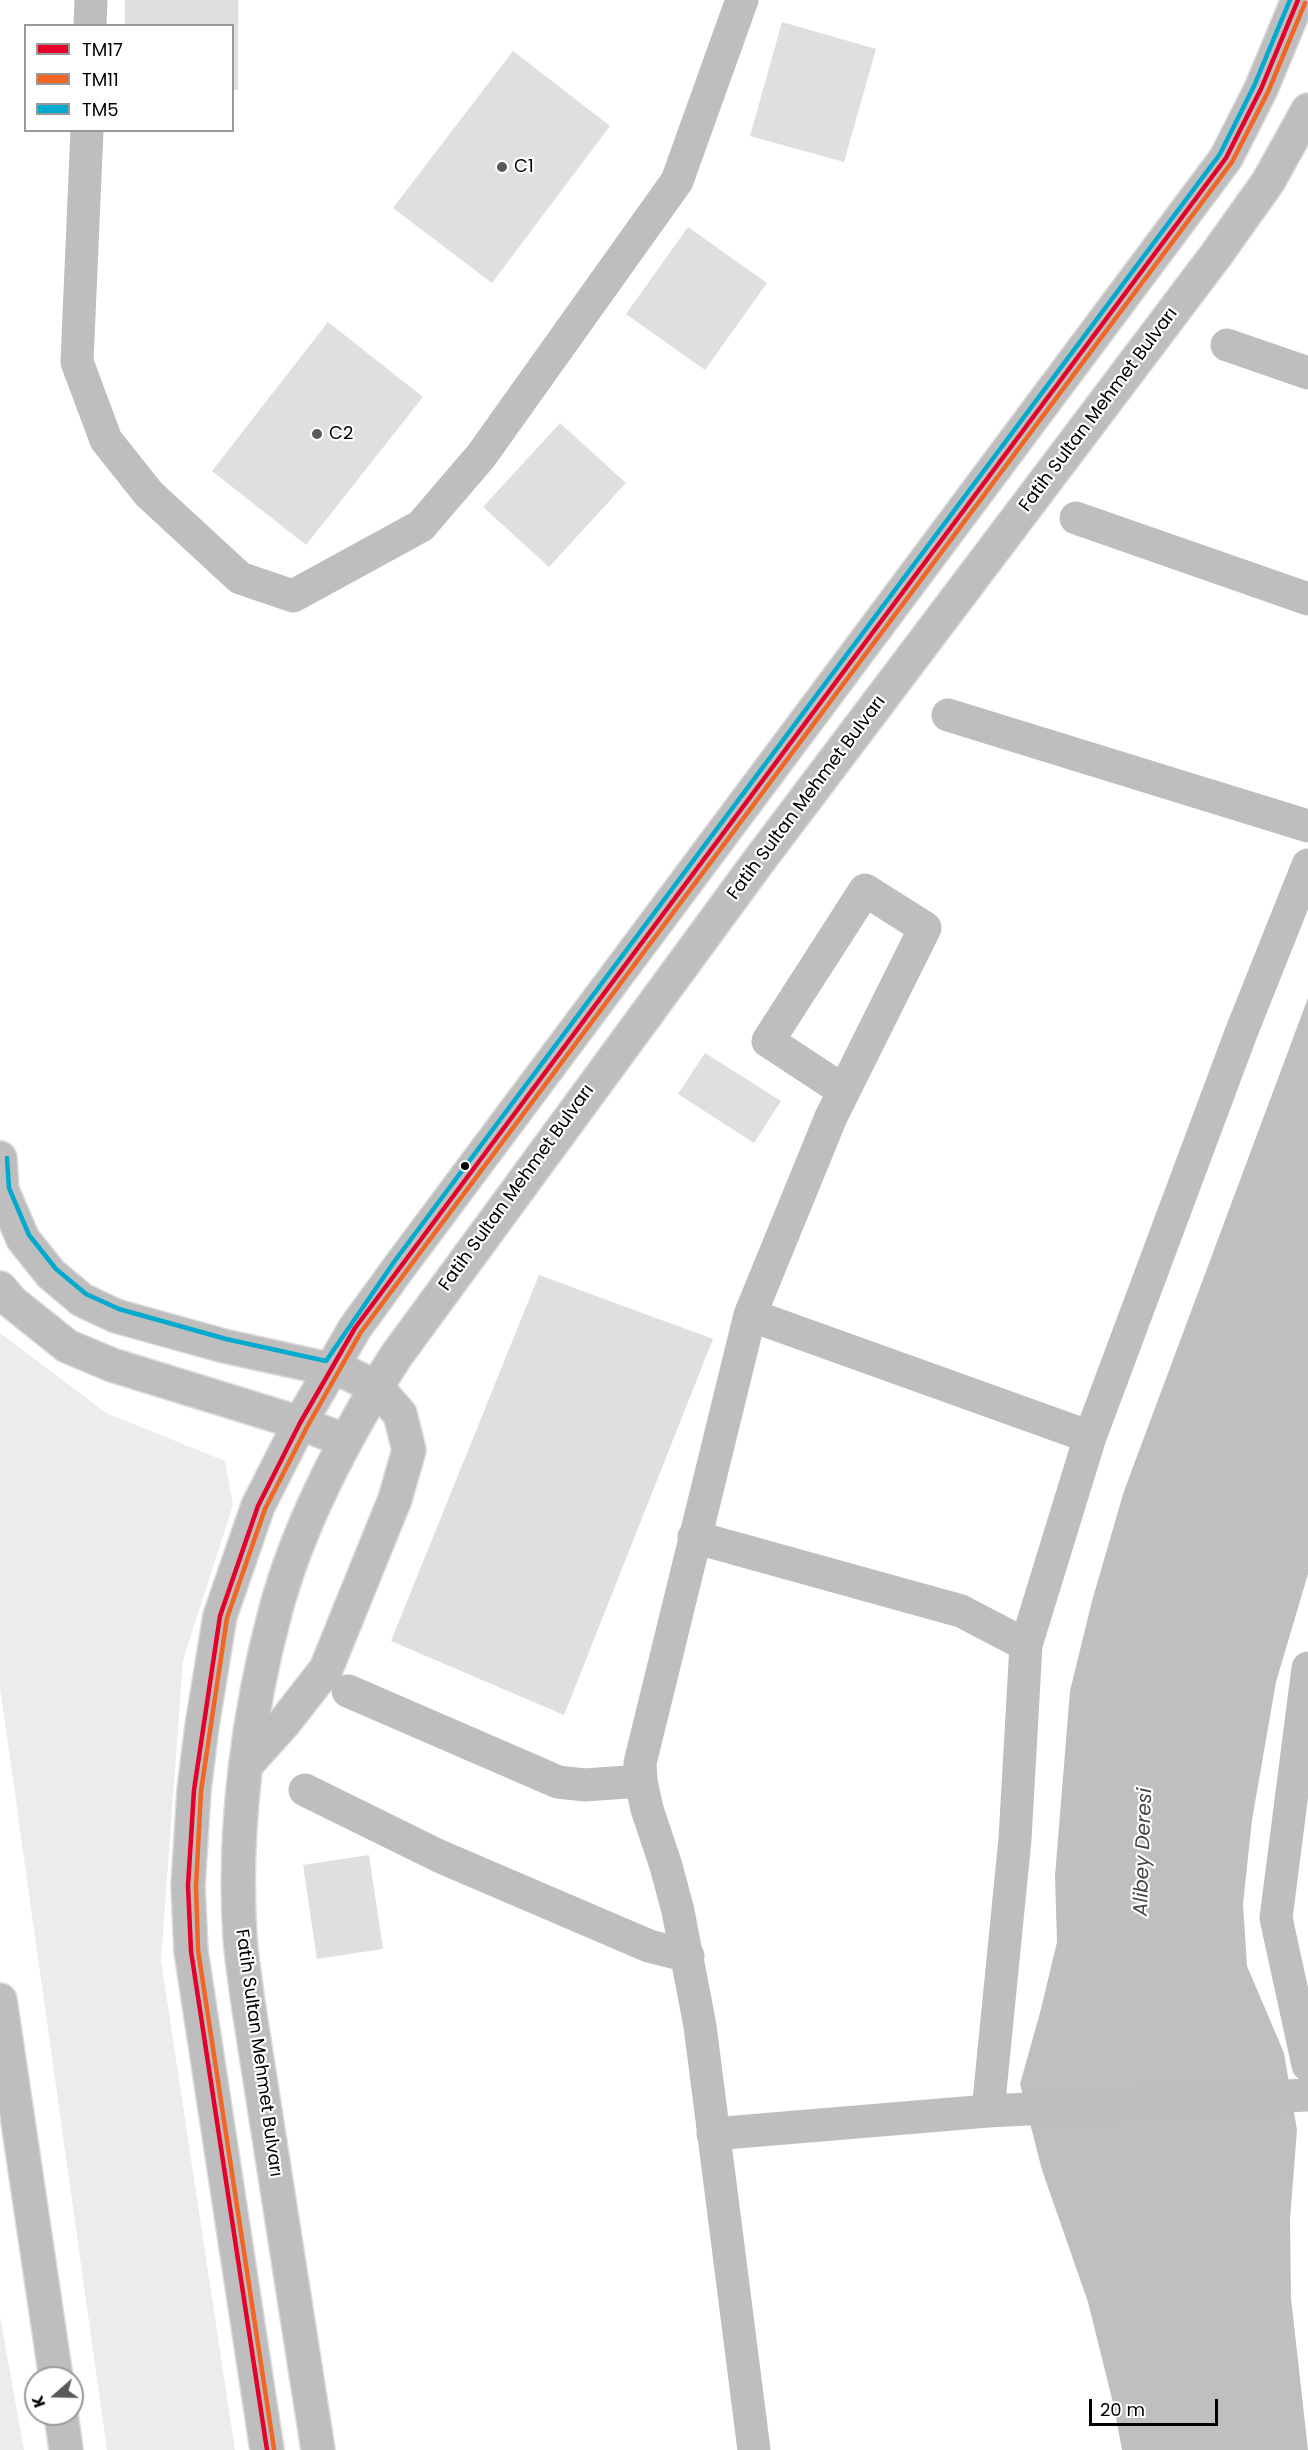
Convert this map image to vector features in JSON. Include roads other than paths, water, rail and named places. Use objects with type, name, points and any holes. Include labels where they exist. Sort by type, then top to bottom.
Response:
[{"type":"main road","points":[[90,24],[91,0]]},
{"type":"main road","points":[[87,132],[77,362],[106,440],[149,494],[240,578],[293,596],[421,526],[481,456],[676,181],[742,0]]},
{"type":"main road","points":[[267,2450],[190,1951],[188,1886],[198,1758],[220,1616],[258,1506],[329,1369],[400,1266],[1226,158],[1261,89],[1298,0]]},
{"type":"main road","name":"Fatih Sultan Mehmet Bulvarı","points":[[318,2450],[247,1996],[240,1937],[239,1857],[247,1764],[258,1691],[276,1608],[302,1535],[346,1441],[396,1356],[492,1221],[758,862],[1216,255],[1268,182],[1308,110]]},
{"type":"main road","points":[[1227,345],[1308,373]]},
{"type":"main road","points":[[1076,518],[1308,599]]},
{"type":"main road","points":[[948,716],[1308,826]]},
{"type":"main road","points":[[988,2111],[1015,1839],[1026,1645],[1090,1437],[1241,1033],[1308,865]]},
{"type":"main road","points":[[754,2450],[700,2026],[688,1956],[666,1866],[646,1809],[640,1763],[750,1315],[844,1091],[925,928],[865,890],[768,1041],[844,1091]]},
{"type":"main road","points":[[0,1158],[2,1190],[22,1239],[51,1274],[82,1300],[116,1316],[224,1346],[347,1373],[376,1387],[400,1414],[409,1450],[395,1499],[326,1669],[284,1723],[247,1764]]},
{"type":"main road","points":[[0,1288],[12,1302],[67,1346],[112,1365],[300,1423],[346,1441]]},
{"type":"main road","points":[[750,1315],[1090,1437]]},
{"type":"main road","points":[[694,1537],[960,1611],[1026,1645]]},
{"type":"main road","points":[[1308,1668],[1276,1918],[1308,2065]]},
{"type":"main road","points":[[348,1691],[558,1782],[585,1785],[641,1780]]},
{"type":"main road","points":[[305,1790],[449,1860],[649,1946],[688,1956]]},
{"type":"main road","points":[[0,2000],[54,2366]]},
{"type":"main road","points":[[713,2134],[988,2111],[1308,2095]]},
{"type":"main road","points":[[63,2426],[66,2450]]},
{"type":"water","name":"Alibey Deresi","points":[[1308,998],[1308,1574],[1276,1682],[1252,1820],[1243,1904],[1247,1966],[1284,2053],[1297,2130],[1290,2219],[1291,2298],[1308,2450],[1122,2450],[1114,2407],[1088,2302],[1042,2170],[1020,2084],[1057,1942],[1055,1876],[1070,1691],[1092,1601],[1124,1491]]},
{"type":"place","name":"C1","points":[[502,167]]},
{"type":"place","name":"C2","points":[[317,434]]}]
